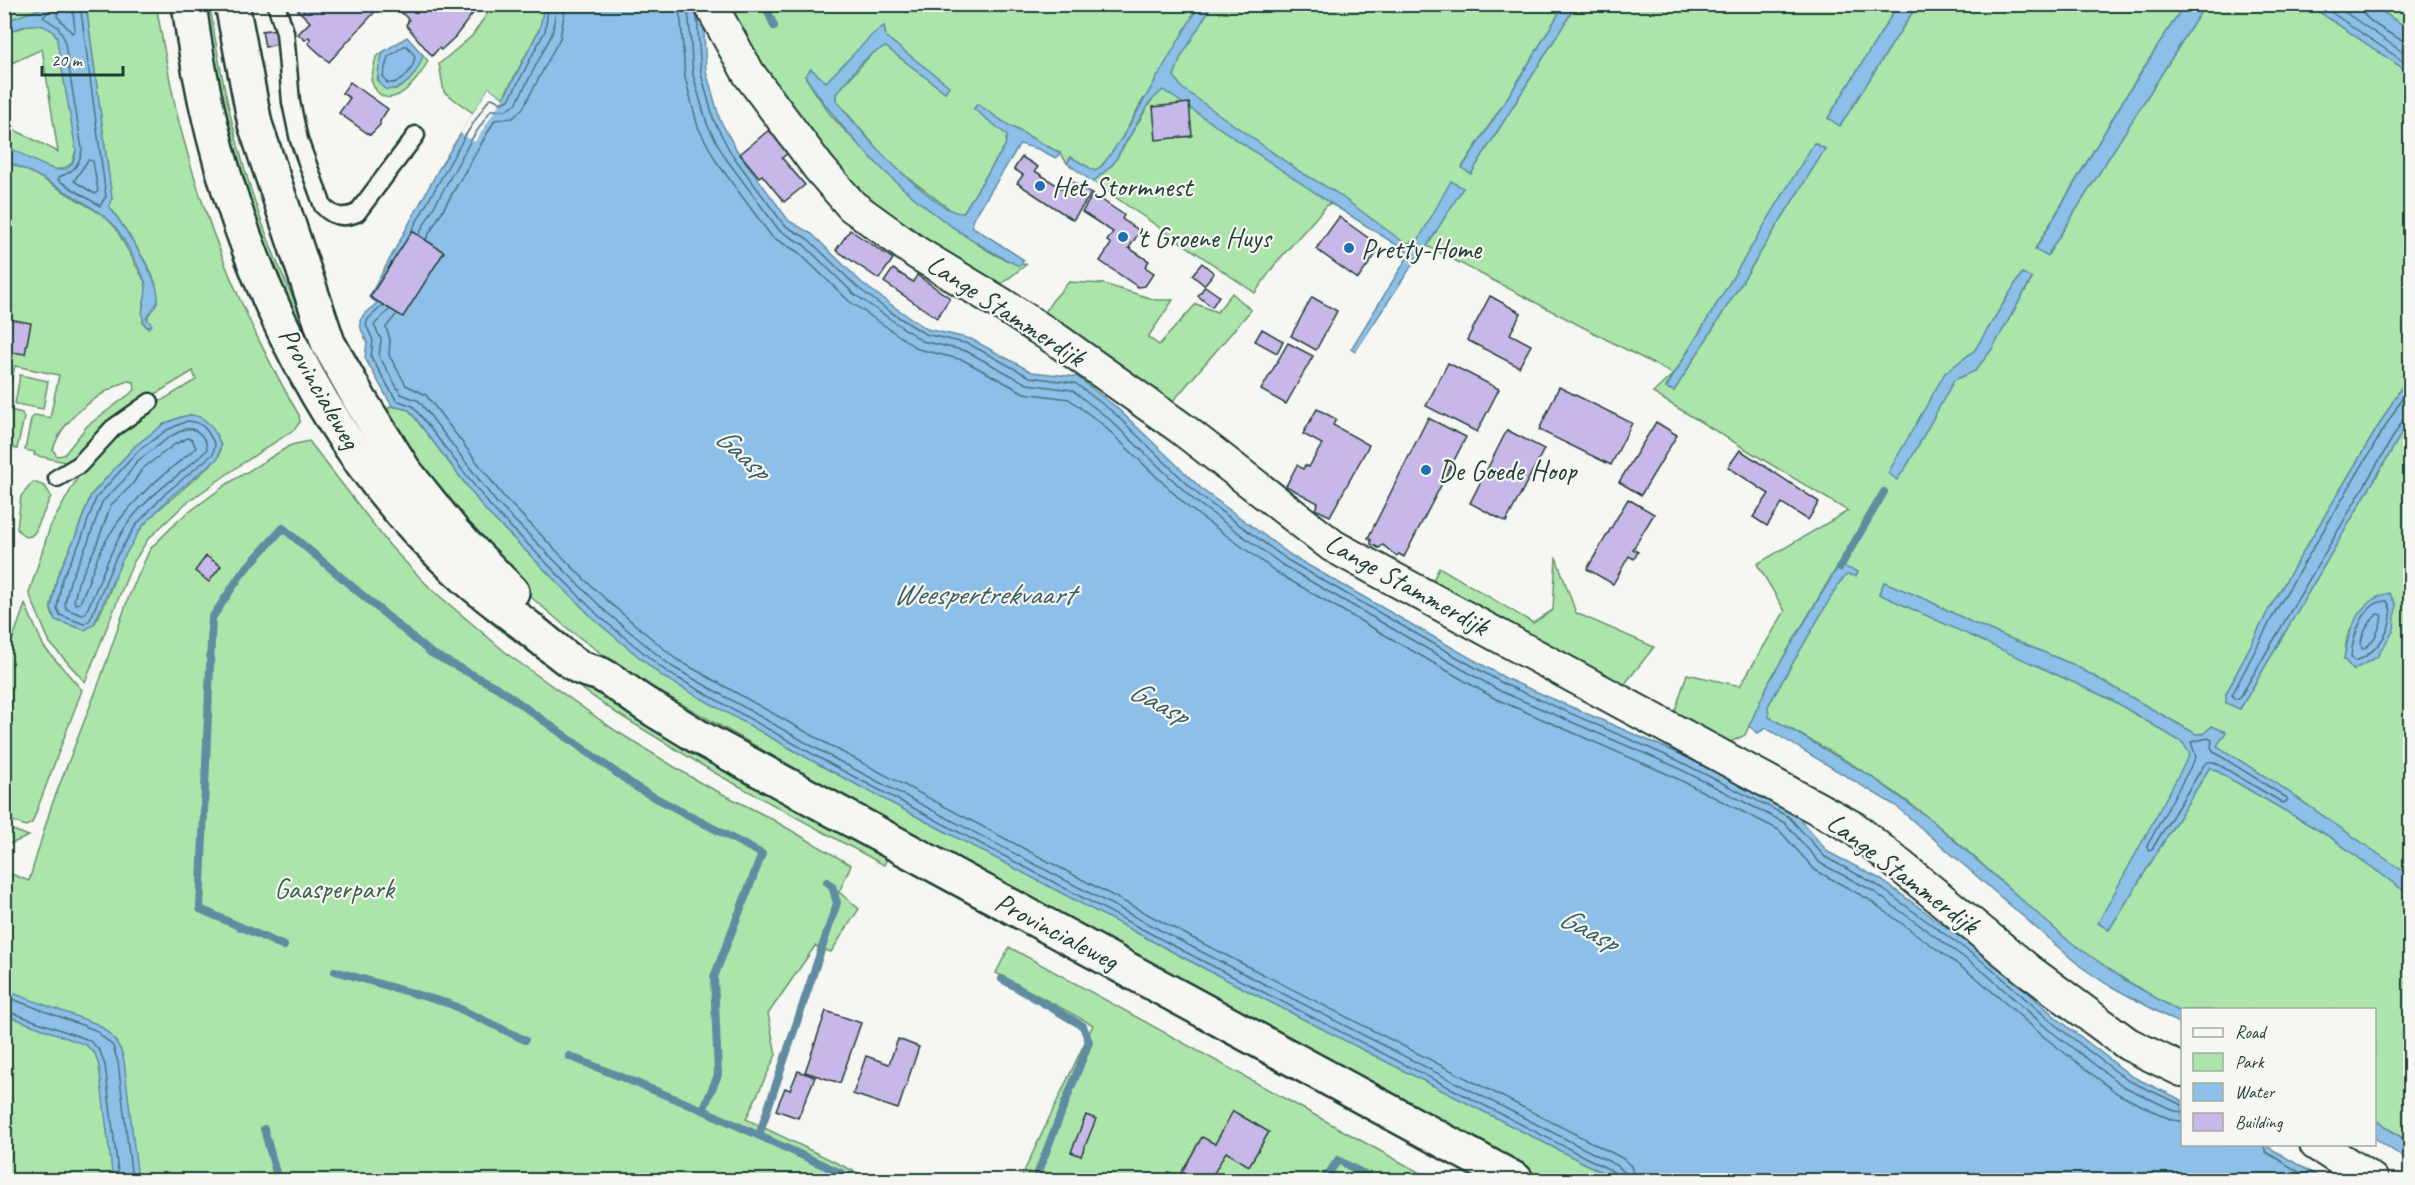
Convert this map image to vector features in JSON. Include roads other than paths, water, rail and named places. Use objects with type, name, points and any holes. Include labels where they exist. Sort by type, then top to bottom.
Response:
[{"type":"main road","name":"Provincialeweg","points":[[189,4],[204,97],[226,180],[267,292],[299,359],[321,397],[378,482],[417,529],[451,564],[578,667],[601,674],[697,736],[1516,1180]]},
{"type":"main road","name":"Provincialeweg","points":[[232,4],[255,124],[328,343],[380,434],[455,534],[510,590],[589,657],[601,674]]},
{"type":"street","name":"Lange Stammerdijk","points":[[710,4],[749,75],[819,168],[852,206],[917,253],[1003,305],[1066,347],[1181,428],[1333,546],[1854,828],[2028,970],[2109,1030],[2128,1044],[2181,1070]]},
{"type":"street","points":[[2319,1146],[2372,1180]]},
{"type":"lane","points":[[276,4],[285,32],[289,91],[299,140],[323,206],[328,212],[342,217],[357,213],[416,135]]},
{"type":"lane","points":[[57,478],[79,465],[112,428],[150,402]]},
{"type":"water","points":[[54,4],[86,5],[112,199],[109,206],[138,251],[157,289],[157,304],[146,318],[152,325],[150,327],[146,326],[142,315],[146,293],[145,281],[116,228],[81,201],[30,172],[5,161],[5,146],[35,162],[57,170],[66,169],[73,163],[76,150],[56,35],[38,25],[25,26],[5,33],[5,21]]},
{"type":"water","name":"Weespertrekvaart","points":[[544,5],[698,5],[703,14],[706,71],[720,120],[736,149],[789,221],[812,234],[862,283],[893,306],[927,329],[971,339],[1032,372],[1077,377],[1116,407],[1204,491],[1292,556],[1507,679],[1682,755],[1793,812],[1828,852],[1880,879],[1994,962],[2058,1019],[2131,1076],[2181,1100],[2181,1146],[2267,1146],[2324,1180],[1617,1180],[1190,961],[829,770],[663,677],[596,621],[486,511],[409,410],[392,406],[365,358],[367,342],[360,321],[364,314],[377,303],[369,297],[440,167],[489,88],[504,98],[540,28]]},
{"type":"water","points":[[1199,5],[1212,5],[1181,57],[1174,76],[1182,88],[1299,171],[1335,192],[1406,244],[1419,239],[1451,181],[1463,188],[1427,246],[1422,250],[1355,352],[1351,349],[1407,258],[1406,251],[1163,90],[1149,103],[1113,164],[1093,182],[1067,163],[1071,157],[1095,171],[1102,166],[1122,138]]},
{"type":"water","points":[[1564,5],[1576,5],[1471,174],[1462,168]]},
{"type":"water","points":[[1898,5],[1917,5],[1840,126],[1828,118]]},
{"type":"water","points":[[2184,5],[2205,5],[2047,256],[2035,250],[2126,96]]},
{"type":"water","points":[[2309,5],[2372,5],[2410,30],[2410,73]]},
{"type":"water","points":[[884,26],[886,37],[949,86],[945,92],[886,47],[871,54],[858,66],[836,94],[836,100],[890,161],[940,204],[963,213],[1005,146],[1007,135],[974,109],[977,104],[1010,126],[1060,153],[1056,158],[1038,149],[1020,144],[972,221],[973,227],[1024,260],[1019,266],[956,229],[899,185],[849,133],[805,76],[811,69],[826,82],[873,34]]},
{"type":"water","points":[[407,37],[423,55],[421,62],[410,80],[399,88],[385,89],[378,77],[383,52]]},
{"type":"water","points":[[1814,143],[1825,149],[1674,391],[1666,388]]},
{"type":"water","points":[[2022,273],[2032,278],[1992,349],[1975,371],[1954,380],[1897,480],[1888,473],[1945,373],[1975,350]]},
{"type":"water","points":[[2410,373],[2410,419],[2240,709],[2226,703],[2226,694],[2269,609]]},
{"type":"water","points":[[191,415],[202,418],[213,429],[221,445],[218,458],[170,497],[141,528],[121,562],[94,624],[85,630],[55,620],[51,608],[57,577],[91,495],[135,446],[164,424]]},
{"type":"water","points":[[1839,565],[1858,572],[1856,576],[1847,575],[1839,583],[1768,706],[1769,717],[1872,777],[1930,819],[2065,938],[2125,980],[2181,1012],[2181,1024],[2105,983],[2080,966],[1896,806],[1766,728],[1758,733],[1749,726],[1770,680]]},
{"type":"water","points":[[1884,582],[1973,623],[2074,665],[2196,734],[2203,734],[2212,726],[2226,732],[2217,746],[2277,784],[2410,876],[2410,895],[2330,837],[2210,767],[2109,930],[2098,923],[2190,754],[2183,743],[2112,700],[1879,594]]},
{"type":"water","points":[[2389,593],[2396,605],[2394,630],[2377,657],[2353,670],[2344,659],[2356,618],[2369,602]]},
{"type":"water","points":[[4,990],[97,1024],[115,1040],[124,1061],[138,1180],[113,1180],[99,1066],[95,1054],[86,1045],[5,1015]]},
{"type":"water","points":[[2376,1121],[2410,1143],[2410,1162],[2376,1139]]},
{"type":"waterway","points":[[765,4],[774,26]]},
{"type":"waterway","points":[[907,9],[911,4]]},
{"type":"waterway","points":[[1840,567],[1884,492]]},
{"type":"waterway","points":[[284,946],[200,909],[212,618],[242,573],[283,528],[431,653],[498,688],[639,789],[762,854],[714,977],[718,1075],[703,1110]]},
{"type":"waterway","points":[[759,1135],[837,903],[832,886],[827,882]]},
{"type":"waterway","points":[[335,971],[450,1004],[525,1040]]},
{"type":"waterway","points":[[1002,979],[1083,1026],[1089,1042],[1035,1180]]},
{"type":"waterway","points":[[569,1056],[703,1110],[856,1180]]},
{"type":"waterway","points":[[264,1129],[278,1180]]},
{"type":"waterway","points":[[1324,1180],[1338,1160],[1375,1180]]},
{"type":"place","name":"Het Stormnest","points":[[1040,186]]},
{"type":"place","name":"'t Groene Huys","points":[[1123,237]]},
{"type":"place","name":"Pretty-Home","points":[[1349,248]]},
{"type":"place","name":"De Goede Hoop","points":[[1426,470]]},
{"type":"water label","name":"Gaasp","points":[[743,453]]},
{"type":"water label","name":"Gaasp","points":[[1159,702]]},
{"type":"water label","name":"Gaasp","points":[[1589,929]]},
{"type":"park label","name":"Gaasperpark","points":[[334,888]]}]
